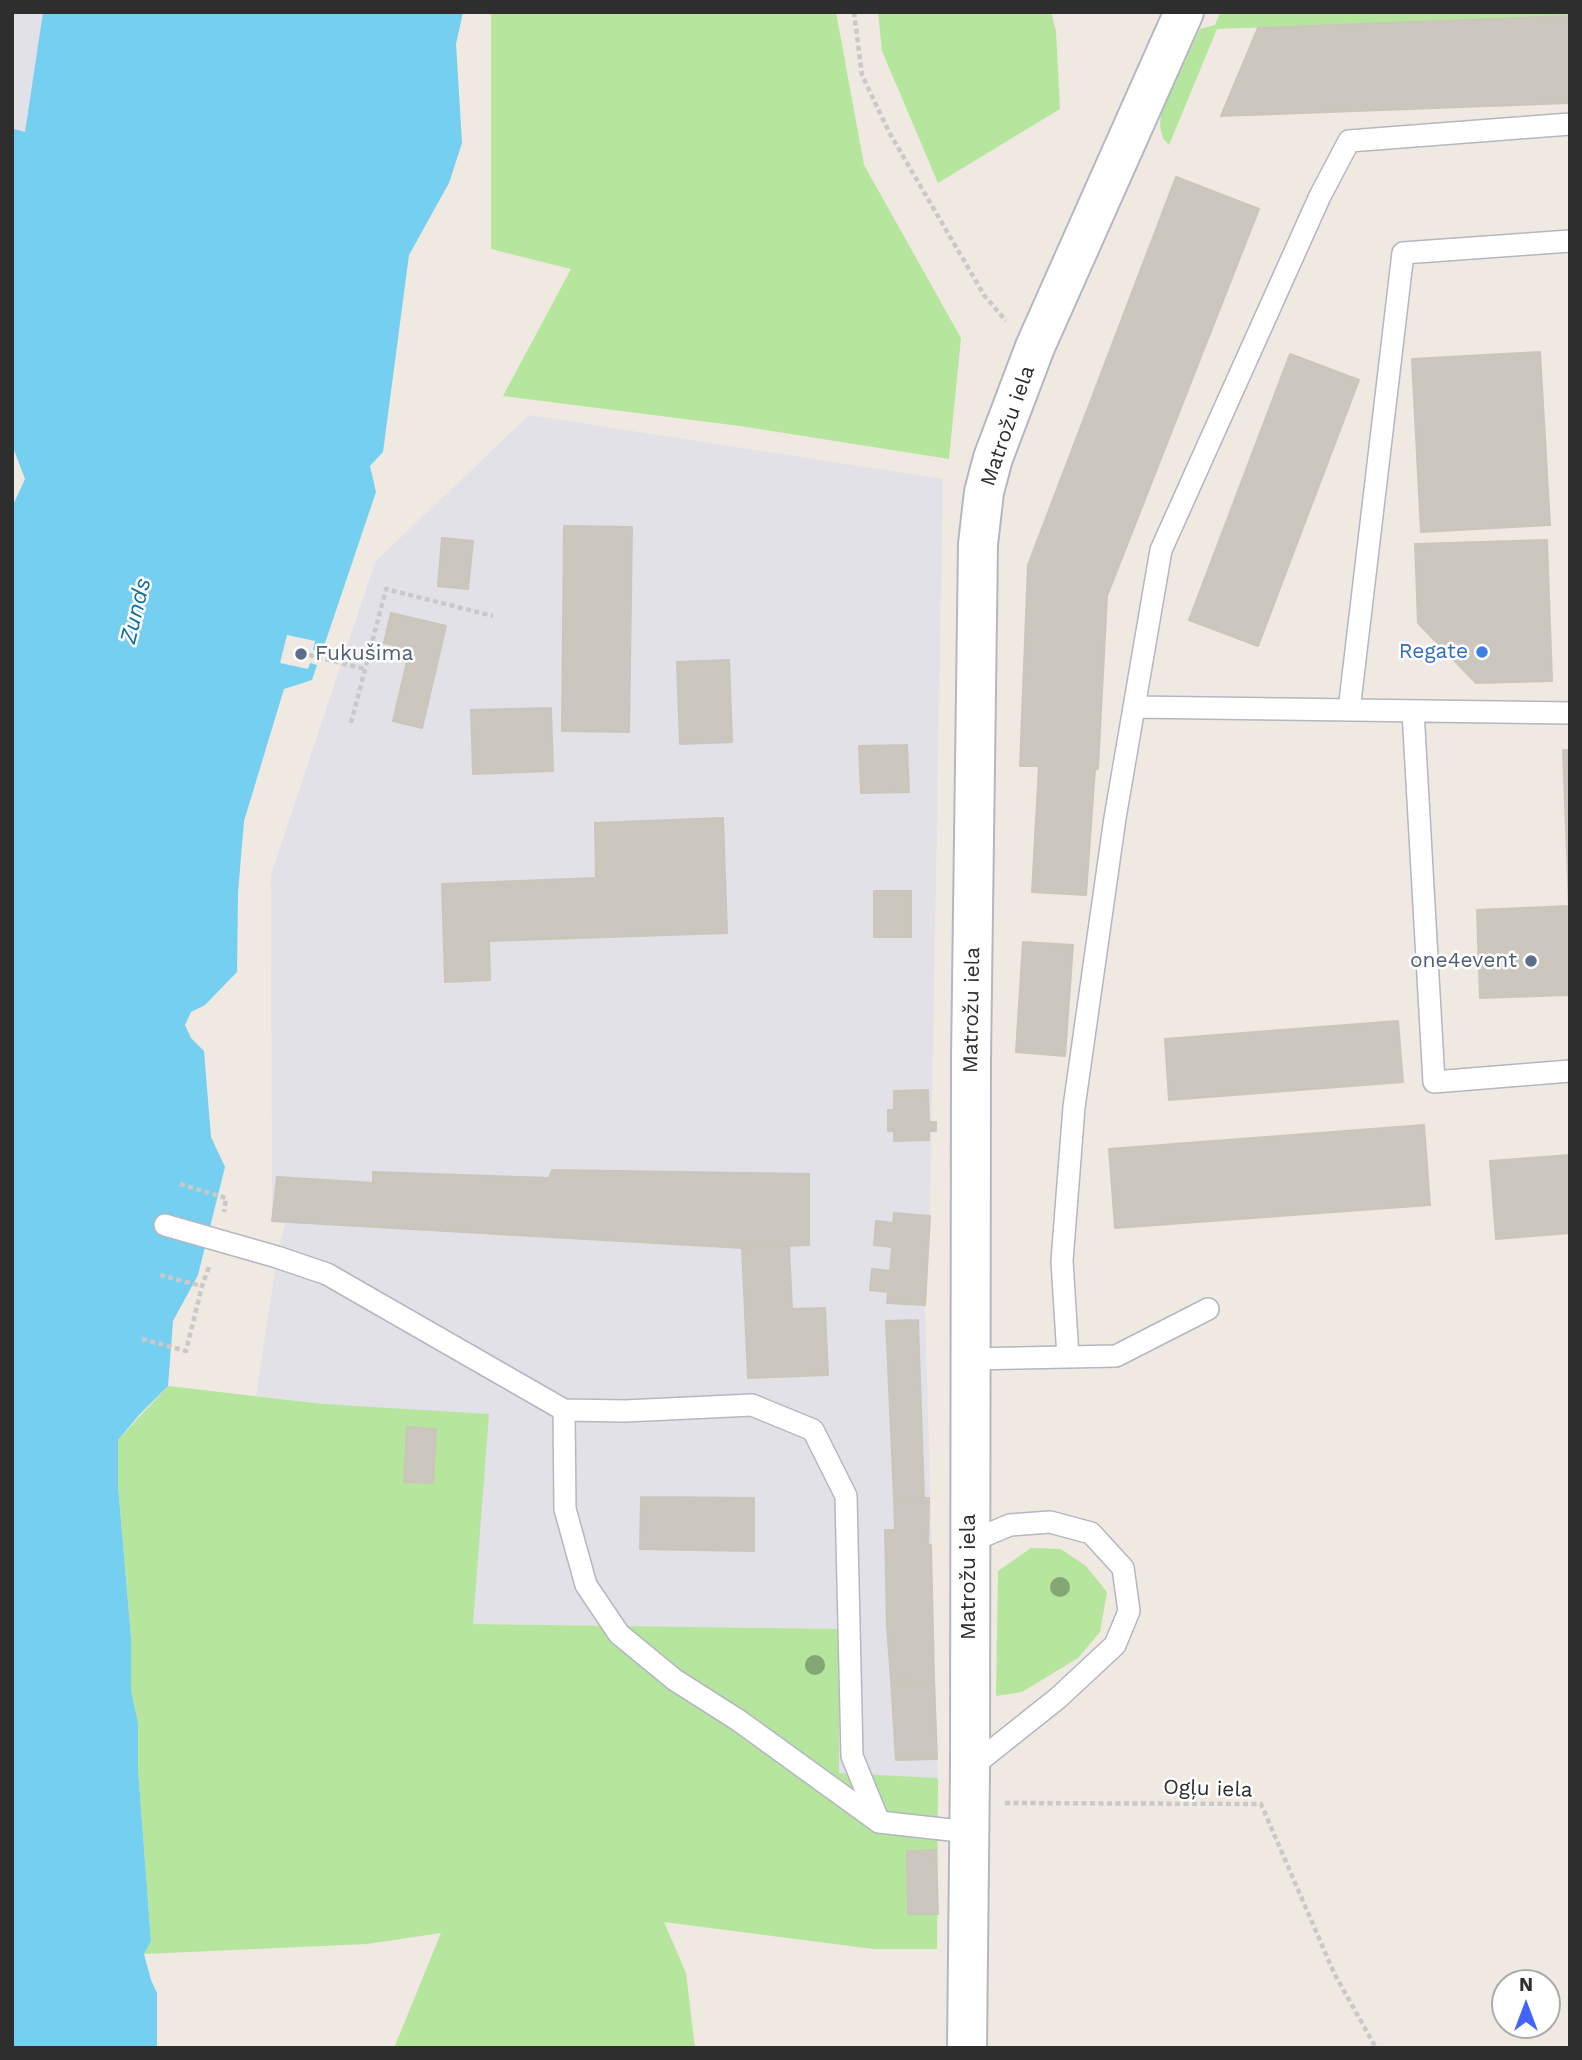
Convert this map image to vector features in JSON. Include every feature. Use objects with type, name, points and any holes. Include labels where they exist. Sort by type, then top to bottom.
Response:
[{"type":"street","name":"Matrožu iela","points":[[967,2048],[971,1059],[978,544],[993,458],[1035,347],[1184,12]]},
{"type":"lane","points":[[1068,1357],[1062,1261],[1074,1107],[1115,818],[1161,550],[1320,196],[1349,141],[1570,124]]},
{"type":"lane","points":[[1349,710],[1403,253],[1570,241]]},
{"type":"lane","points":[[1134,706],[1570,713]]},
{"type":"lane","points":[[1413,711],[1434,1082],[1570,1071]]},
{"type":"lane","points":[[165,1224],[327,1274],[564,1410],[625,1411],[752,1405],[813,1430],[846,1496],[852,1756],[879,1822]]},
{"type":"lane","points":[[970,1359],[1115,1356],[1208,1310]]},
{"type":"lane","points":[[564,1410],[565,1509],[586,1585],[619,1634],[675,1680],[738,1720],[879,1822],[970,1801],[1058,1698],[1115,1645],[1129,1611],[1123,1568],[1091,1533],[1051,1522],[1010,1525],[969,1542]]},
{"type":"path","points":[[854,12],[862,75],[889,132],[984,295],[1007,323],[1035,347]]},
{"type":"path","points":[[351,723],[386,589],[493,616]]},
{"type":"path","points":[[309,655],[365,669]]},
{"type":"path","points":[[142,1339],[186,1351],[202,1286],[220,1240],[226,1198],[180,1184]]},
{"type":"path","points":[[160,1275],[202,1286]]},
{"type":"path","name":"Ogļu iela","points":[[970,1801],[1261,1804],[1334,1973],[1375,2045]]},
{"type":"shaded area","points":[[12,12],[43,12],[25,133],[14,130],[12,149]]},
{"type":"shaded area","points":[[529,415],[943,479],[930,1216],[925,1305],[938,1778],[838,1774],[838,1629],[473,1624],[323,1404],[256,1396],[277,1257],[285,1223],[272,1221],[271,875],[375,562]]},
{"type":"green space","points":[[491,12],[836,12],[864,165],[961,338],[949,459],[740,426],[503,396],[571,269],[491,249]]},
{"type":"green space","points":[[878,12],[1051,12],[1056,31],[1060,109],[938,183],[882,51]]},
{"type":"green space","points":[[1570,12],[1570,16],[1217,29],[1169,145],[1163,138],[1160,126],[1161,113],[1200,29],[1215,25],[1220,13]]},
{"type":"green space","points":[[168,1386],[323,1404],[489,1414],[473,1624],[839,1629],[839,1773],[938,1778],[937,1949],[873,1949],[664,1922],[686,1973],[695,2048],[394,2048],[441,1933],[367,1944],[144,1954],[151,1940],[138,1769],[138,1723],[131,1690],[131,1637],[118,1486],[118,1440]]},
{"type":"green space","points":[[1031,1548],[1061,1549],[1086,1566],[1107,1592],[1100,1632],[1078,1658],[1022,1692],[996,1696],[998,1571]]},
{"type":"water","name":"Zunds","points":[[43,12],[463,12],[456,44],[462,143],[449,183],[409,255],[383,452],[370,466],[376,492],[322,652],[313,650],[315,641],[287,635],[280,663],[308,669],[310,663],[317,665],[312,680],[284,689],[244,821],[238,893],[237,972],[205,1005],[191,1012],[185,1025],[191,1038],[204,1051],[211,1137],[225,1167],[198,1275],[173,1321],[168,1386],[118,1440],[118,1486],[131,1637],[131,1690],[138,1723],[138,1769],[151,1941],[144,1954],[157,1993],[157,2048],[12,2048],[12,507],[25,479],[12,445],[12,149],[14,129],[25,132]]},
{"type":"building","points":[[1570,16],[1570,103],[1221,116],[1258,28]]},
{"type":"building","points":[[1176,177],[1259,209],[1107,596],[1098,769],[1095,769],[1086,895],[1032,892],[1039,766],[1020,766],[1028,565]]},
{"type":"building","points":[[1540,352],[1550,525],[1421,532],[1412,359]]},
{"type":"building","points":[[1290,354],[1359,380],[1258,646],[1189,620]]},
{"type":"building","points":[[564,526],[632,527],[629,732],[562,731]]},
{"type":"building","points":[[442,538],[473,541],[468,589],[438,586]]},
{"type":"building","points":[[1547,540],[1552,681],[1476,683],[1418,623],[1415,544]]},
{"type":"building","points":[[391,613],[446,626],[422,728],[393,721],[410,649],[384,643]]},
{"type":"building","points":[[729,660],[732,742],[680,744],[677,662]]},
{"type":"building","points":[[551,708],[553,771],[473,774],[471,710]]},
{"type":"building","points":[[907,745],[909,792],[861,793],[859,746]]},
{"type":"building","points":[[1563,750],[1570,750],[1570,995],[1480,998],[1477,910],[1569,906]]},
{"type":"building","points":[[723,818],[727,933],[489,941],[490,980],[445,982],[442,884],[596,878],[595,823]]},
{"type":"building","points":[[874,891],[911,891],[911,937],[874,937]]},
{"type":"building","points":[[1023,942],[1073,945],[1065,1056],[1016,1052]]},
{"type":"building","points":[[1398,1021],[1403,1082],[1169,1100],[1165,1039]]},
{"type":"building","points":[[928,1090],[929,1122],[936,1122],[936,1131],[929,1131],[929,1140],[894,1141],[894,1131],[888,1131],[888,1110],[894,1110],[894,1091]]},
{"type":"building","points":[[1424,1125],[1430,1205],[1115,1228],[1109,1149]]},
{"type":"building","points":[[1570,1155],[1570,1233],[1496,1239],[1490,1161]]},
{"type":"building","points":[[552,1170],[809,1174],[809,1245],[742,1248],[272,1221],[277,1177],[373,1183],[373,1172],[549,1178]]},
{"type":"building","points":[[894,1213],[930,1216],[925,1305],[887,1303],[888,1292],[870,1290],[872,1269],[890,1271],[892,1247],[874,1245],[876,1221],[893,1223]]},
{"type":"building","points":[[789,1246],[792,1309],[825,1308],[828,1375],[748,1378],[742,1248]]},
{"type":"building","points":[[918,1320],[924,1498],[894,1499],[886,1321]]},
{"type":"building","points":[[407,1427],[436,1429],[433,1483],[404,1482]]},
{"type":"building","points":[[641,1497],[754,1498],[754,1551],[640,1549]]},
{"type":"building","points":[[929,1498],[928,1545],[931,1545],[934,1681],[891,1680],[885,1530],[895,1530],[894,1499]]},
{"type":"building","points":[[891,1680],[934,1681],[937,1759],[896,1760]]},
{"type":"building","points":[[936,1850],[938,1914],[908,1914],[907,1851]]},
{"type":"place","name":"Regate","points":[[1482,652]]},
{"type":"place","name":"Fukušima","points":[[301,654]]},
{"type":"place","name":"one4event","points":[[1531,961]]}]
